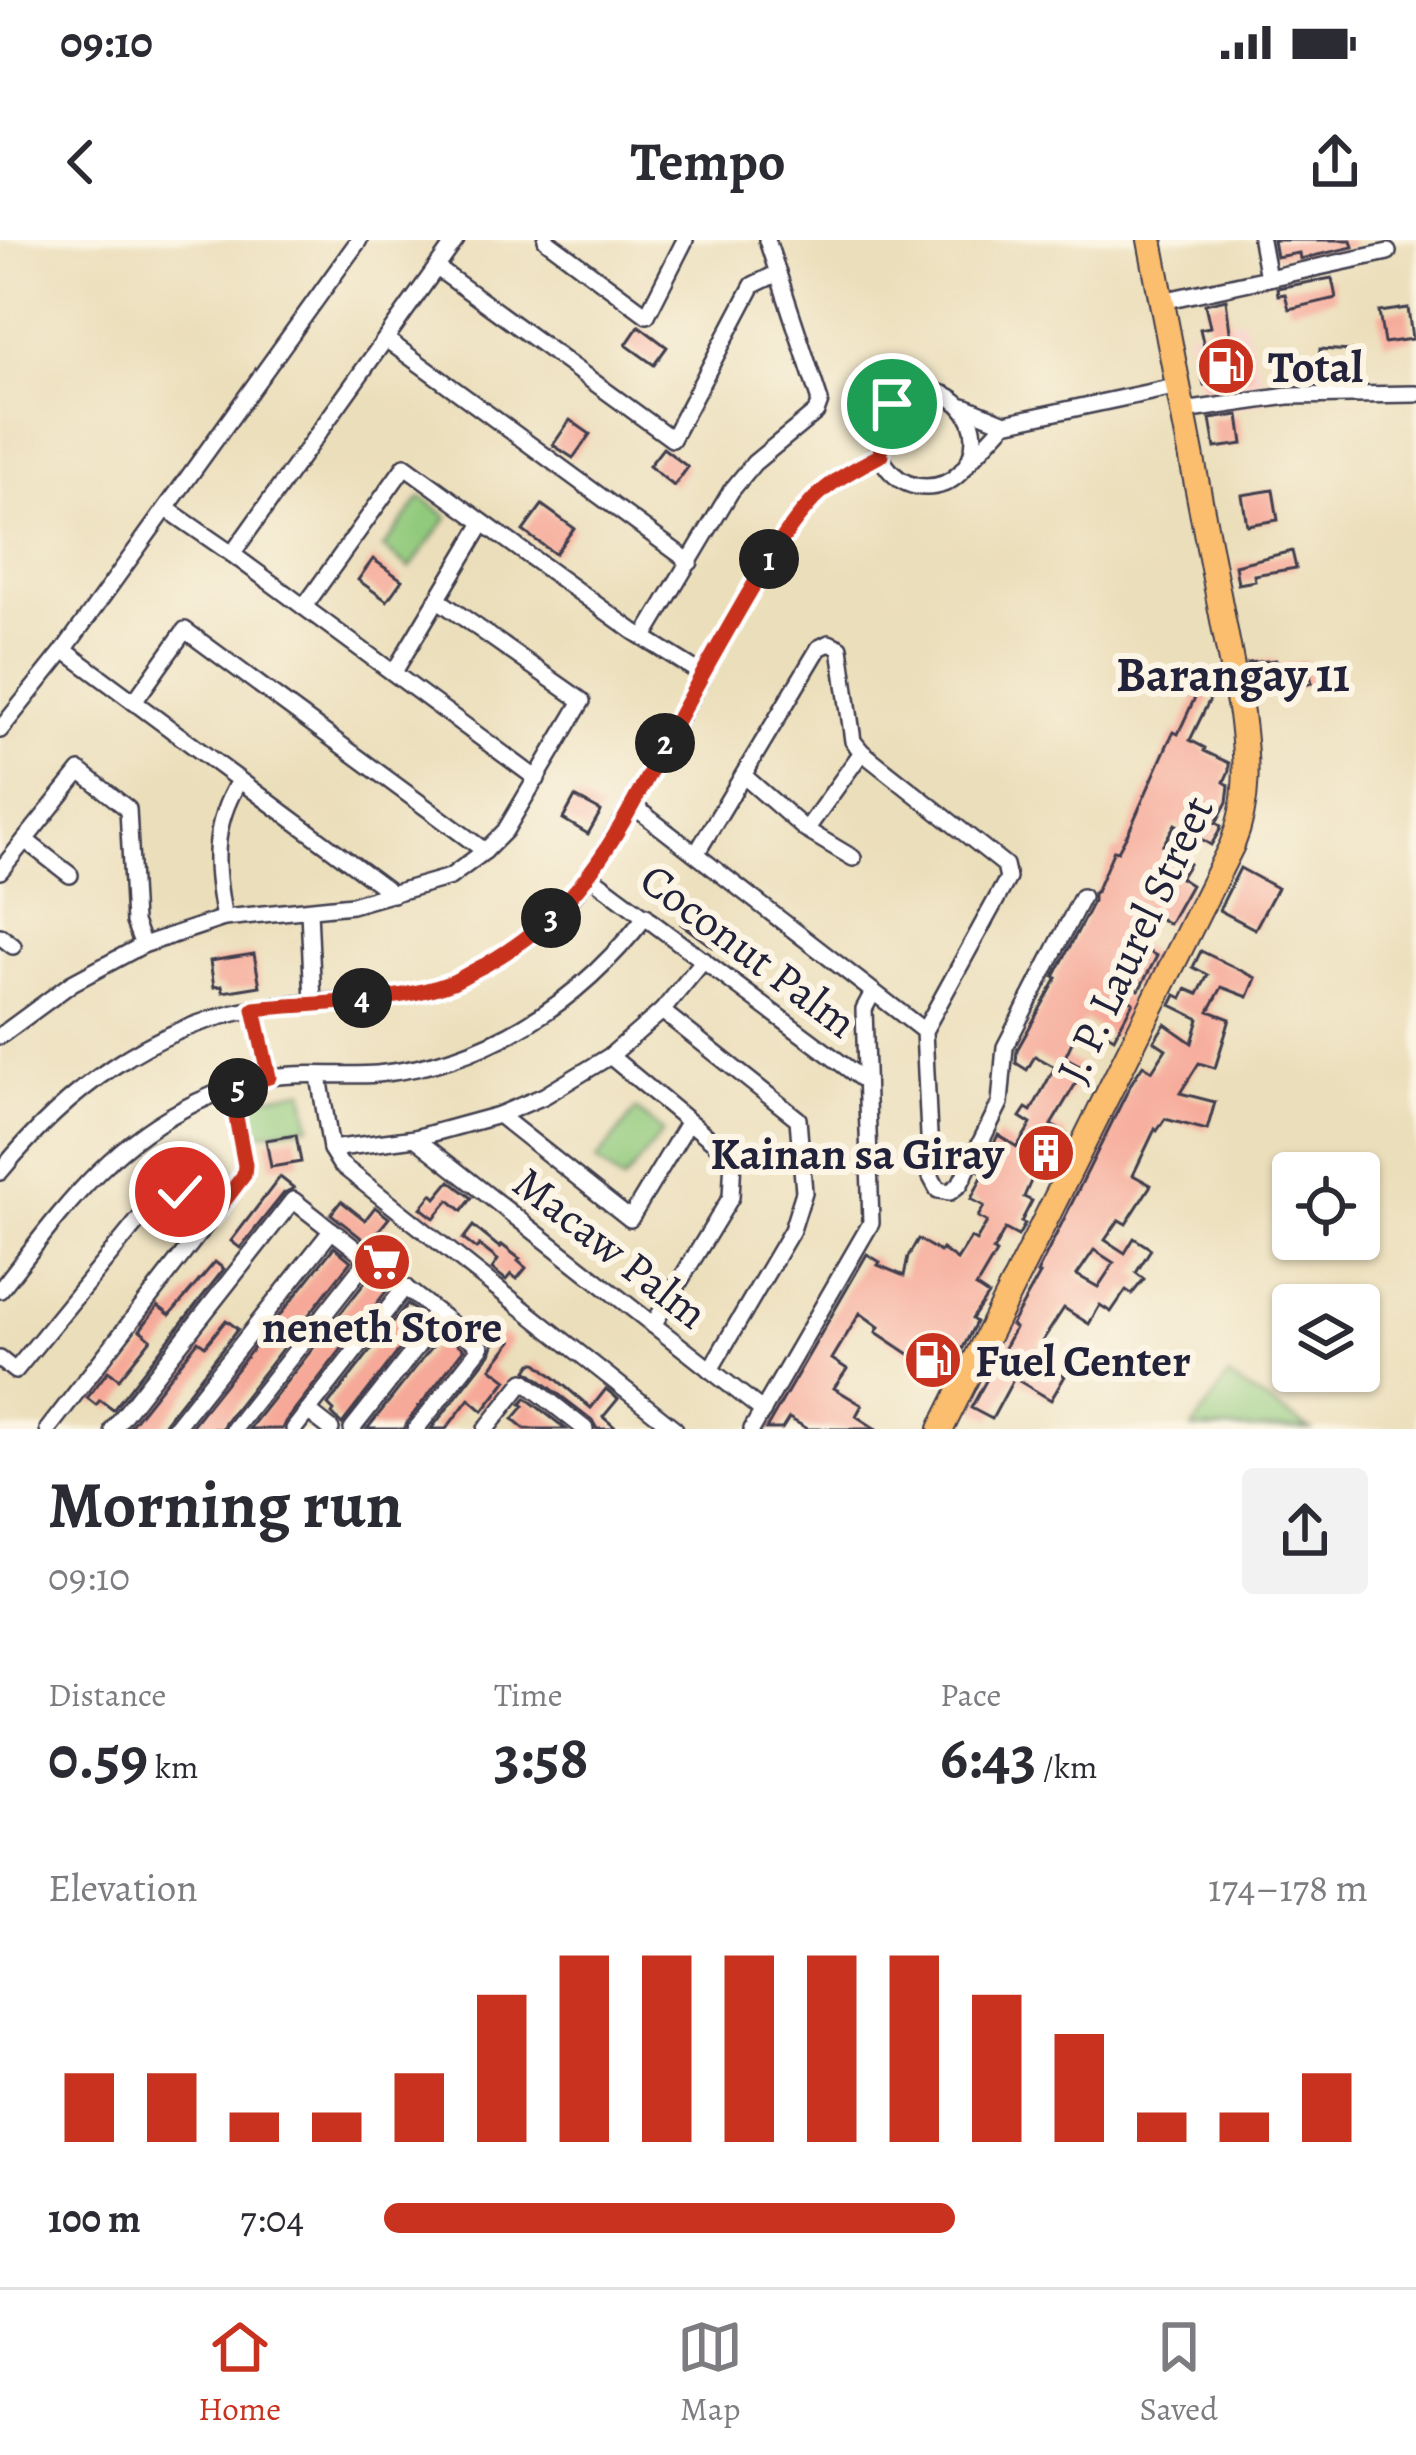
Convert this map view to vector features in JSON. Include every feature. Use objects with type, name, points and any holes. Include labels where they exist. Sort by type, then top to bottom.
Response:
[{"type":"main road","name":"J. P. Laurel Street","points":[[941,1429],[1137,1040],[1242,817],[1246,761],[1241,714],[1150,240]]},
{"type":"street","points":[[0,730],[64,650],[359,240]]},
{"type":"street","points":[[232,554],[457,240]]},
{"type":"street","points":[[546,240],[647,315],[685,240]]},
{"type":"street","points":[[644,637],[730,490],[754,463],[816,412],[820,401],[766,240]]},
{"type":"street","points":[[1261,240],[1268,278]]},
{"type":"street","points":[[1162,301],[1388,252]]},
{"type":"street","points":[[437,268],[672,439],[753,285],[778,273]]},
{"type":"street","points":[[387,340],[690,562]]},
{"type":"street","points":[[1005,423],[945,483],[922,486],[900,479],[881,455],[881,422],[897,400],[916,392],[943,393],[1005,423],[1181,398],[1416,394]]},
{"type":"street","points":[[960,404],[974,432],[968,463]]},
{"type":"street","points":[[0,1172],[32,1134],[91,1082],[170,1034],[254,1009],[413,994],[456,981],[543,926],[590,876],[771,556],[831,483],[881,455]]},
{"type":"street","points":[[304,607],[405,466],[702,674]]},
{"type":"street","points":[[167,509],[537,779]]},
{"type":"street","points":[[394,672],[482,523]]},
{"type":"street","points":[[0,1036],[72,982],[143,944],[224,918],[352,905],[450,877],[505,831],[582,700],[437,599]]},
{"type":"street","points":[[134,702],[185,629],[485,851]]},
{"type":"street","points":[[696,854],[819,648],[830,643],[840,648],[853,741],[1005,865],[1008,878],[924,1031],[931,1177],[938,1190],[950,1192],[960,1184],[1000,1103],[1005,1047],[1082,897]]},
{"type":"street","points":[[64,650],[393,894]]},
{"type":"street","points":[[806,830],[862,752]]},
{"type":"street","points":[[0,871],[80,771],[128,809],[134,922],[143,944]]},
{"type":"street","points":[[744,776],[806,830],[853,858]]},
{"type":"street","points":[[224,918],[215,875],[220,823],[224,805],[239,781]]},
{"type":"street","points":[[632,805],[924,1031]]},
{"type":"street","points":[[25,840],[70,875]]},
{"type":"street","name":"Coconut Palm","points":[[590,876],[866,1082]]},
{"type":"street","points":[[309,910],[314,1003]]},
{"type":"street","points":[[0,1290],[80,1187],[155,1125],[185,1108],[269,1077],[378,1074],[480,1047],[551,1010],[606,964],[646,916]]},
{"type":"street","points":[[332,1149],[415,1138],[499,1115],[544,1096],[610,1056],[662,1011],[704,960]]},
{"type":"street","points":[[752,1429],[871,1223],[864,1009],[872,994]]},
{"type":"street","points":[[254,1009],[269,1077]]},
{"type":"street","points":[[662,1011],[798,1119],[804,1192],[792,1230],[710,1370]]},
{"type":"street","points":[[610,1056],[733,1158],[730,1197],[653,1325]]},
{"type":"street","points":[[319,1076],[332,1149],[340,1164],[675,1429]]},
{"type":"street","points":[[48,1429],[244,1175],[231,1090]]},
{"type":"street","points":[[499,1115],[630,1219],[688,1123]]},
{"type":"street","name":"Macaw Palm","points":[[415,1138],[763,1411]]},
{"type":"street","points":[[0,1359],[15,1371],[145,1213],[166,1197],[180,1192],[212,1217]]},
{"type":"street","points":[[113,1429],[293,1200],[482,1347],[416,1429]]},
{"type":"street","points":[[174,1429],[332,1230]]},
{"type":"street","points":[[234,1429],[368,1259]]},
{"type":"street","points":[[294,1429],[405,1287]]},
{"type":"street","points":[[352,1429],[441,1316]]},
{"type":"street","points":[[513,1429],[492,1422],[524,1381],[585,1429]]},
{"type":"street","points":[[308,1411],[331,1429]]},
{"type":"shaded area","name":"Total","points":[[1242,318],[1270,400],[1206,416],[1186,332]]},
{"type":"green space","points":[[421,497],[448,517],[410,568],[383,548]]},
{"type":"green space","points":[[304,1090],[310,1125],[250,1135],[244,1100]]},
{"type":"green space","points":[[636,1110],[663,1132],[623,1182],[596,1161]]},
{"type":"green space","points":[[1228,1377],[1310,1429],[1192,1429]]},
{"type":"building","points":[[1273,240],[1351,240],[1353,247],[1300,259],[1299,253],[1276,257]]},
{"type":"building","points":[[1332,278],[1336,298],[1289,309],[1285,294],[1278,295],[1277,288]]},
{"type":"building","points":[[1226,299],[1231,340],[1204,346],[1200,329],[1210,327],[1205,304]]},
{"type":"building","points":[[1408,308],[1412,339],[1384,343],[1379,312]]},
{"type":"building","points":[[639,326],[667,347],[654,365],[626,345]]},
{"type":"building","points":[[1320,349],[1351,351],[1349,381],[1317,378]]},
{"type":"building","points":[[1249,358],[1252,375],[1204,385],[1200,369]]},
{"type":"building","points":[[1239,415],[1243,444],[1215,448],[1210,419]]},
{"type":"building","points":[[570,420],[590,434],[573,458],[553,445]]},
{"type":"building","points":[[663,448],[688,467],[674,486],[649,466]]},
{"type":"building","points":[[1273,490],[1278,520],[1247,525],[1242,495]]},
{"type":"building","points":[[542,505],[574,528],[555,554],[523,531]]},
{"type":"building","points":[[1292,551],[1296,568],[1254,575],[1255,581],[1238,584],[1235,565]]},
{"type":"building","points":[[373,559],[402,580],[387,601],[358,580]]},
{"type":"building","points":[[1276,660],[1277,667],[1306,660],[1312,683],[1254,695],[1248,663]]},
{"type":"building","points":[[1198,691],[1211,697],[1190,740],[1229,763],[1224,782],[1229,785],[1227,802],[1216,823],[1220,830],[1211,845],[1175,824],[1163,845],[1189,864],[1180,878],[1191,885],[1169,924],[1151,913],[1135,944],[1157,956],[1139,990],[1116,978],[1111,987],[1133,1002],[1114,1038],[1084,1020],[1073,1040],[1065,1057],[1085,1068],[1051,1125],[1067,1134],[1051,1165],[1044,1161],[1031,1181],[1024,1197],[1032,1201],[1018,1236],[1005,1229],[993,1251],[976,1287],[988,1295],[972,1319],[976,1322],[963,1348],[959,1354],[950,1348],[936,1372],[876,1332],[879,1327],[860,1313],[832,1359],[847,1369],[834,1388],[862,1405],[856,1416],[876,1429],[808,1429],[789,1418],[782,1429],[766,1429],[867,1254],[878,1265],[904,1276],[918,1239],[957,1260],[971,1238],[976,1241],[987,1222],[978,1217],[984,1206],[971,1199],[984,1173],[980,1171],[998,1135],[1017,1147],[1031,1124],[1020,1117],[1026,1108],[1031,1111],[1055,1067],[1035,1056],[1027,1070],[1016,1063],[1017,1050]]},
{"type":"building","points":[[575,797],[601,811],[588,834],[563,819]]},
{"type":"building","points":[[1240,868],[1277,888],[1255,929],[1219,910]]},
{"type":"building","points":[[695,905],[729,931],[712,947],[681,924]]},
{"type":"building","points":[[1201,951],[1256,978],[1248,997],[1222,987],[1209,1011],[1230,1019],[1215,1068],[1199,1063],[1180,1093],[1215,1102],[1207,1130],[1165,1119],[1155,1129],[1133,1175],[1151,1185],[1126,1224],[1119,1220],[1105,1240],[1125,1253],[1134,1238],[1151,1249],[1136,1273],[1144,1279],[1132,1294],[1126,1290],[1111,1312],[1100,1305],[1089,1324],[1064,1308],[1039,1346],[1051,1353],[1044,1364],[1065,1376],[1051,1400],[1014,1378],[992,1419],[971,1408],[1015,1328],[1011,1325],[1132,1082],[1143,1065],[1152,1071],[1166,1049],[1154,1041],[1165,1024],[1192,1043],[1199,1019],[1171,1005],[1186,989],[1198,994],[1208,975],[1193,967]],"holes":[[[1094,1250],[1114,1263],[1098,1287],[1077,1275]]]},
{"type":"building","points":[[254,954],[260,986],[223,992],[222,986],[214,987],[210,961]]},
{"type":"building","points":[[296,1135],[301,1162],[271,1167],[266,1140]]},
{"type":"building","points":[[280,1177],[294,1188],[284,1193],[240,1248],[231,1241]]},
{"type":"building","points":[[450,1181],[472,1198],[462,1211],[449,1200],[434,1218],[421,1208]]},
{"type":"building","points":[[341,1201],[365,1220],[375,1207],[389,1218],[376,1234],[402,1254],[394,1264],[331,1214]]},
{"type":"building","points":[[473,1226],[520,1259],[526,1268],[517,1279],[511,1274],[506,1280],[492,1269],[498,1260],[463,1239]]},
{"type":"building","points":[[334,1247],[351,1261],[222,1429],[189,1429]]},
{"type":"building","points":[[215,1262],[224,1269],[113,1410],[100,1400],[96,1405],[87,1398],[108,1371],[119,1379],[151,1339],[140,1330],[158,1306],[170,1315]]},
{"type":"building","points":[[370,1276],[388,1289],[282,1429],[249,1429]]},
{"type":"building","points":[[407,1304],[424,1318],[342,1424],[328,1405]]},
{"type":"building","points":[[226,1320],[238,1329],[162,1429],[128,1429],[198,1341],[205,1346]]},
{"type":"building","points":[[443,1333],[464,1349],[404,1429],[367,1429]]},
{"type":"building","points":[[502,1333],[512,1341],[491,1368],[507,1380],[483,1411],[469,1399],[446,1429],[431,1429],[490,1354]]},
{"type":"building","points":[[532,1363],[591,1408],[606,1389],[618,1399],[603,1417],[617,1429],[597,1429],[592,1420],[527,1370]]},
{"type":"building","points":[[526,1398],[566,1429],[525,1429],[513,1419]]},
{"type":"place","name":"Total","points":[[1226,366]]},
{"type":"place","name":"Kainan sa Giray","points":[[1046,1153]]},
{"type":"place","name":"neneth Store","points":[[382,1262]]},
{"type":"place","name":"Fuel Center","points":[[933,1360]]},
{"type":"district","name":"Barangay 11","points":[[1233,674]]},
{"type":"route","points":[[180,1192],[212,1217],[244,1175],[231,1090],[269,1077],[254,1009],[413,994],[456,981],[543,926],[564,905],[590,876],[771,556],[831,483],[881,455],[879,428],[892,404]]}]
